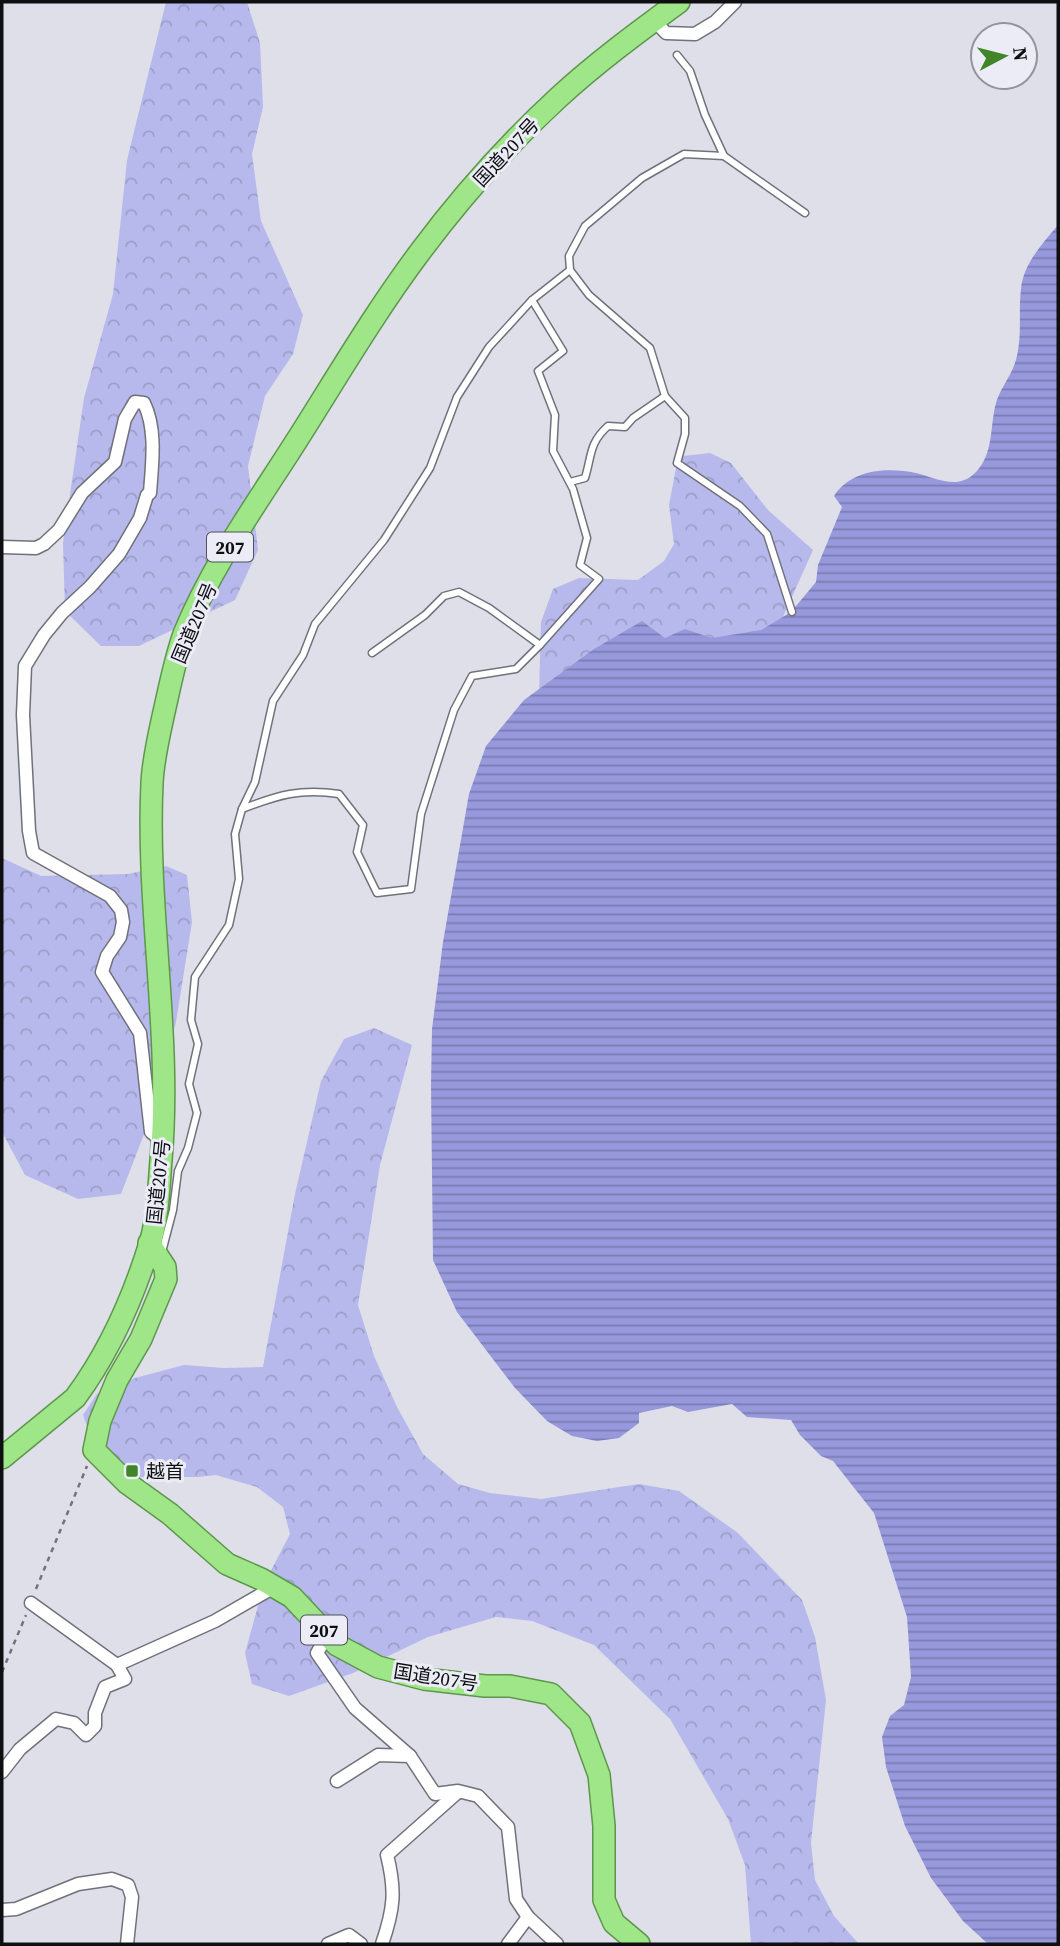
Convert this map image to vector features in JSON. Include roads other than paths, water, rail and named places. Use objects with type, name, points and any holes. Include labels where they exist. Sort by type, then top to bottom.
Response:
[{"type":"highway","name":"国道207号","points":[[2,1458],[75,1398],[114,1334],[155,1251],[164,1090],[151,831],[152,779],[167,700],[183,637],[204,592],[261,495],[375,315],[421,251],[476,183],[561,95],[679,2]]},
{"type":"highway","name":"国道207号","points":[[155,1251],[165,1267],[166,1279],[141,1339],[117,1380],[100,1421],[94,1450],[117,1475],[170,1514],[227,1564],[292,1597],[337,1645],[378,1667],[424,1679],[510,1686],[551,1694],[580,1723],[599,1775],[604,1826],[604,1900],[614,1923],[639,1944]]},
{"type":"street","points":[[654,20],[666,33],[695,34],[715,22],[735,2]]},
{"type":"street","points":[[2,547],[36,548],[59,530],[82,493],[115,461],[125,419],[135,402],[144,403],[150,415],[150,493],[140,518],[119,554],[62,613],[44,635],[25,666],[23,715],[29,831],[33,853],[110,896],[121,910],[123,922],[120,937],[107,956],[102,972],[140,1034],[151,1132],[163,1142]]},
{"type":"street","points":[[117,1665],[215,1621],[274,1587]]},
{"type":"street","points":[[2,1772],[20,1749],[56,1719],[74,1723],[86,1735],[95,1726],[95,1713],[106,1687],[125,1679],[117,1665],[31,1603]]},
{"type":"street","points":[[328,1634],[317,1653],[355,1708],[410,1756],[435,1794],[458,1791],[478,1796],[508,1826],[516,1899],[528,1917],[556,1944]]},
{"type":"street","points":[[337,1781],[378,1755],[410,1756]]},
{"type":"street","points":[[382,1944],[390,1919],[394,1882],[387,1855],[458,1791]]},
{"type":"street","points":[[2,1910],[16,1909],[78,1884],[112,1878],[128,1885],[132,1897],[127,1944]]},
{"type":"street","points":[[508,1944],[528,1917]]},
{"type":"street","points":[[328,1944],[349,1935],[361,1944]]},
{"type":"lane","points":[[677,55],[690,71],[705,115],[724,156],[805,213]]},
{"type":"lane","points":[[724,156],[684,155],[642,178],[585,226],[569,256],[570,270],[589,295],[650,348],[665,396],[685,418],[685,434],[677,463],[740,506],[767,534],[792,612]]},
{"type":"lane","points":[[155,1251],[173,1210],[178,1171],[188,1148],[197,1113],[189,1084],[198,1044],[191,1020],[195,977],[229,925],[239,879],[235,834],[242,809],[255,782],[273,701],[303,655],[315,624],[384,540],[430,468],[457,397],[489,346],[532,300],[570,270]]},
{"type":"lane","points":[[242,809],[279,794],[318,791],[340,794],[363,825],[357,852],[377,893],[411,889],[421,814],[454,710],[472,676],[516,669],[599,579],[580,565],[587,538],[570,482],[553,451],[555,415],[538,371],[563,351],[532,300]]},
{"type":"lane","points":[[570,482],[585,478],[591,447],[599,434],[608,426],[625,427],[633,418],[665,396]]},
{"type":"lane","points":[[372,653],[425,614],[444,596],[459,592],[489,608],[540,645]]},
{"type":"place","name":"越首","points":[[132,1471]]}]
